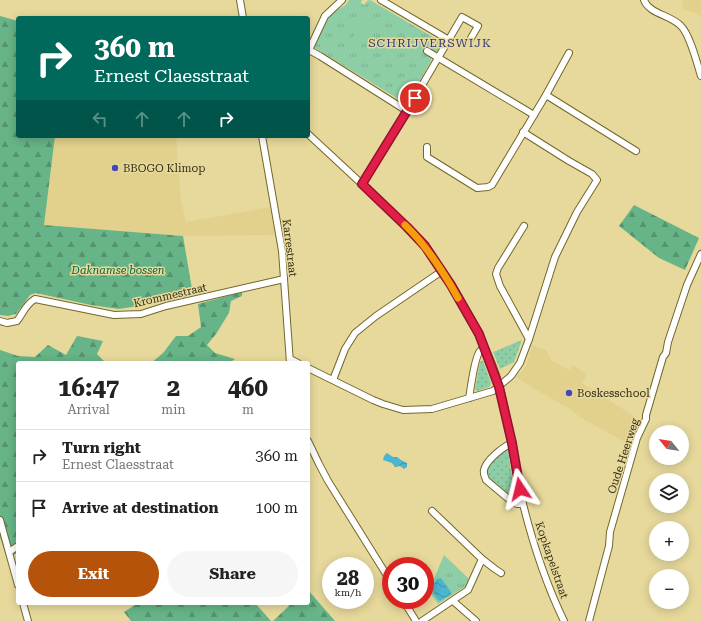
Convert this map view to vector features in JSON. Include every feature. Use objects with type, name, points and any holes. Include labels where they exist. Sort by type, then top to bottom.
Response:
[{"type":"street","points":[[240,0],[243,16]]},
{"type":"street","points":[[310,48],[325,16],[342,0]]},
{"type":"street","points":[[381,0],[449,40]]},
{"type":"street","points":[[644,0],[645,5],[649,8],[676,21],[682,27],[689,40],[701,76]]},
{"type":"street","points":[[362,184],[462,17],[478,26],[471,38]]},
{"type":"street","points":[[310,51],[407,111]]},
{"type":"street","points":[[427,52],[534,115]]},
{"type":"street","points":[[427,147],[427,157],[477,188],[492,185],[546,95],[569,53]]},
{"type":"street","points":[[546,95],[636,151]]},
{"type":"street","points":[[310,369],[361,395],[404,410],[443,407],[493,392],[511,376],[520,363],[555,257],[577,212],[597,180],[592,174],[568,161],[523,132]]},
{"type":"street","name":"Kopkapelstraat","points":[[310,136],[425,246],[442,271],[479,334],[499,387],[512,443],[523,504],[537,553],[564,621]]},
{"type":"street","name":"Karrestraat","points":[[262,138],[282,251],[290,361]]},
{"type":"street","points":[[524,226],[498,268],[496,274],[500,286],[528,339]]},
{"type":"street","name":"Oude Heerweg","points":[[589,621],[609,546],[610,532],[637,438],[646,419],[663,357],[667,350],[668,342],[687,285],[701,254]]},
{"type":"street","points":[[333,380],[345,349],[355,333],[376,316],[442,271]]},
{"type":"street","name":"Krommestraat","points":[[0,321],[7,323],[17,321],[28,304],[35,299],[114,315],[141,314],[166,306],[284,279]]},
{"type":"street","points":[[469,398],[477,356],[485,348]]},
{"type":"street","points":[[512,443],[502,448],[487,464],[484,469],[484,475],[486,480],[511,501],[517,504],[523,504]]},
{"type":"street","points":[[310,446],[318,464],[328,481],[382,568]]},
{"type":"street","points":[[432,510],[482,559],[500,573]]},
{"type":"street","points":[[0,520],[16,578]]},
{"type":"street","points":[[9,552],[16,547]]},
{"type":"street","points":[[422,621],[468,590],[482,559]]},
{"type":"street","points":[[453,601],[476,621]]},
{"type":"street","points":[[24,605],[28,621]]},
{"type":"street","points":[[409,609],[416,621]]},
{"type":"shaded area","points":[[682,0],[701,0],[701,17],[695,13],[682,9]]},
{"type":"shaded area","name":"BBOGO Klimop","points":[[55,138],[176,138],[181,201],[186,222],[270,207],[275,235],[183,236],[44,225]]},
{"type":"shaded area","name":"Boskesschool","points":[[532,345],[546,350],[552,361],[569,370],[573,365],[587,374],[582,383],[637,418],[628,444],[580,417],[570,409],[516,377],[526,366]]},
{"type":"green space","points":[[349,0],[362,0],[361,3],[364,5],[370,0],[438,40],[441,45],[438,51],[428,54],[431,61],[415,89],[406,99],[400,100],[315,48],[319,32],[331,13],[334,9],[341,8]]},
{"type":"green space","name":"Daknamse bossen","points":[[0,16],[16,20],[16,138],[55,138],[44,225],[183,236],[193,295],[119,309],[91,305],[36,293],[30,295],[16,314],[8,316],[0,315]]},
{"type":"green space","points":[[364,17],[375,23],[363,43],[353,37]]},
{"type":"green space","points":[[634,205],[699,238],[685,270],[659,258],[619,226]]},
{"type":"green space","points":[[242,292],[242,296],[231,301],[229,313],[207,345],[215,353],[235,359],[232,361],[153,361],[163,353],[176,336],[188,336],[201,327],[198,304]]},
{"type":"green space","points":[[77,336],[103,341],[97,354],[104,361],[16,361],[16,553],[7,559],[0,537],[0,350],[18,356],[35,357],[48,345],[66,355]]},
{"type":"green space","points":[[522,340],[514,362],[500,369],[493,352]]},
{"type":"green space","points":[[481,361],[483,361],[491,383],[489,387],[477,391],[475,389]]},
{"type":"green space","points":[[506,449],[510,456],[509,459],[514,490],[516,492],[516,496],[514,498],[511,498],[487,477],[486,471],[487,467],[500,453]]},
{"type":"green space","points":[[444,555],[469,579],[466,586],[438,604],[434,598],[434,579]]},
{"type":"green space","points":[[310,592],[322,606],[322,609],[325,609],[335,621],[273,621],[290,605],[310,605]]},
{"type":"green space","points":[[135,605],[257,605],[271,621],[131,621],[124,612]]},
{"type":"water","points":[[387,453],[407,463],[407,467],[404,469],[400,466],[395,467],[392,463],[383,460]]},
{"type":"water","points":[[441,578],[451,592],[451,594],[440,601],[434,594],[434,584],[437,579]]},
{"type":"slow traffic","points":[[405,225],[425,246],[458,298]]},
{"type":"place","name":"BBOGO Klimop","points":[[115,168]]},
{"type":"place","name":"Boskesschool","points":[[569,393]]},
{"type":"district","name":"SCHRIJVERSWIJK","points":[[430,43]]},
{"type":"route","points":[[415,98],[362,184],[425,246],[451,285],[479,334],[504,404],[520,489]]}]
